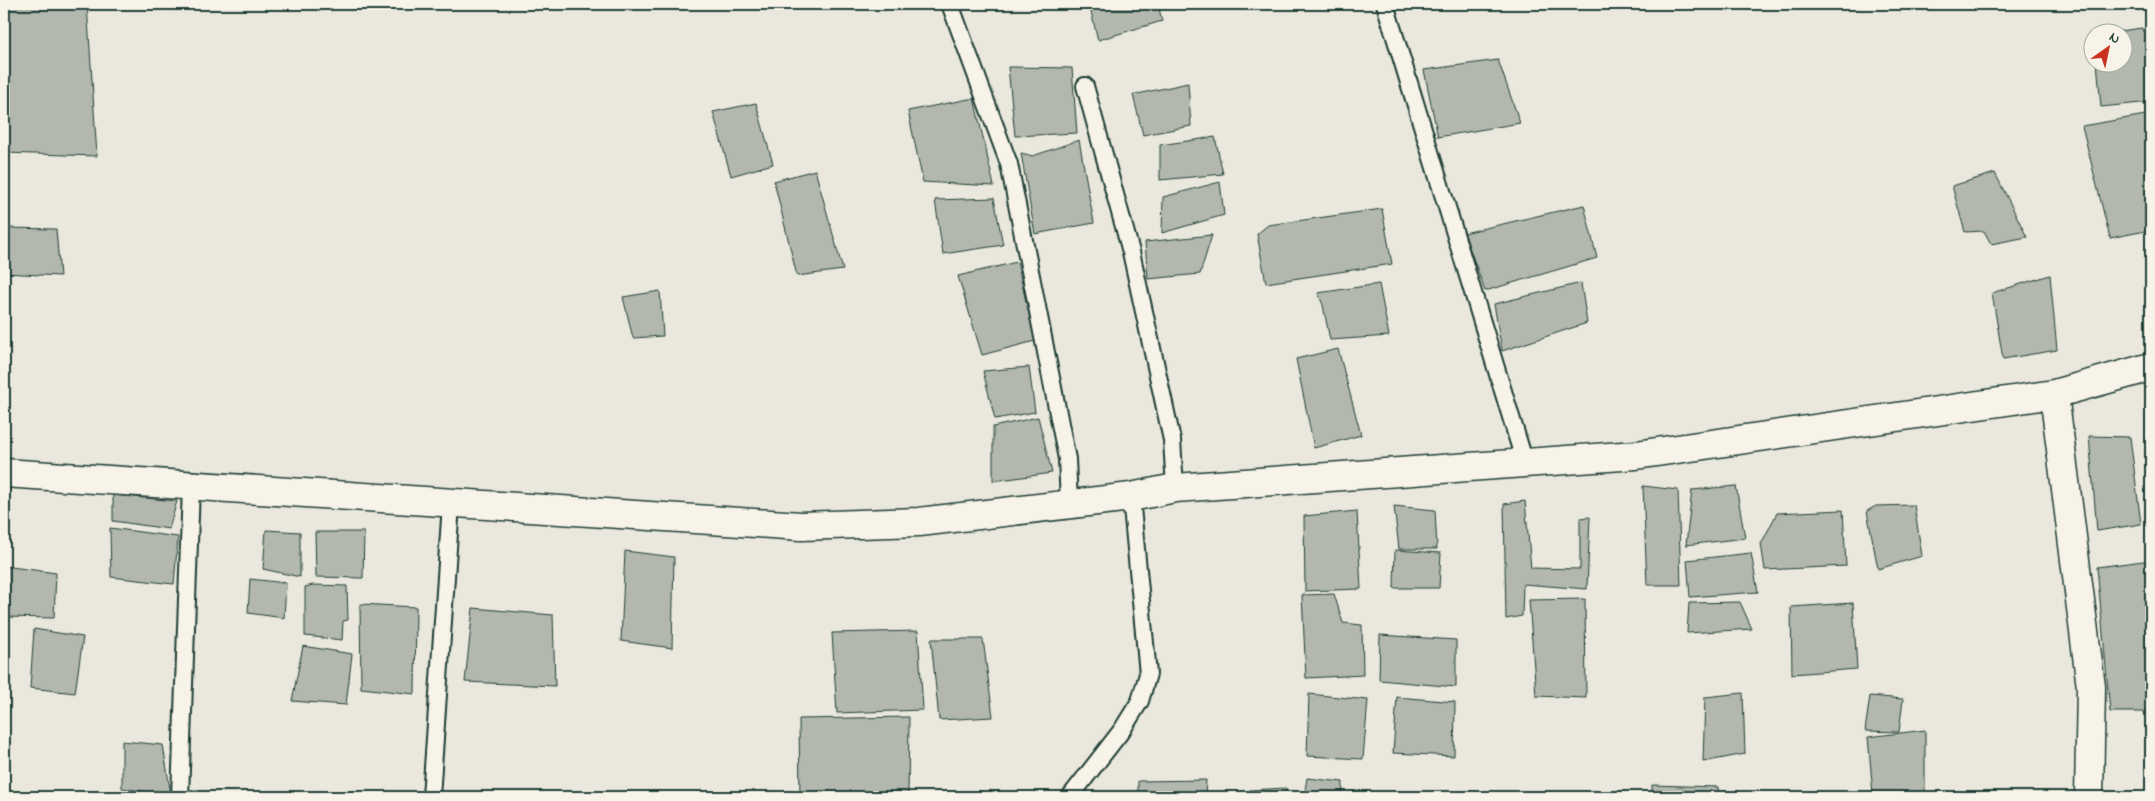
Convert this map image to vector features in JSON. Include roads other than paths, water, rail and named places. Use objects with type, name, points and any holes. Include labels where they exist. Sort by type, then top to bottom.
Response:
[{"type":"street","points":[[4,473],[801,526],[919,522],[1131,497],[1175,488],[1636,455],[2054,394],[2151,367]]},
{"type":"street","points":[[2054,394],[2091,687],[2089,797]]},
{"type":"lane","points":[[950,4],[1009,164],[1067,459],[1069,504]]},
{"type":"lane","points":[[1385,4],[1525,463]]},
{"type":"lane","points":[[1085,86],[1133,261],[1172,440],[1175,488]]},
{"type":"lane","points":[[180,797],[191,486]]},
{"type":"lane","points":[[1070,797],[1122,730],[1140,702],[1148,674],[1131,497]]},
{"type":"lane","points":[[431,797],[451,504]]}]
